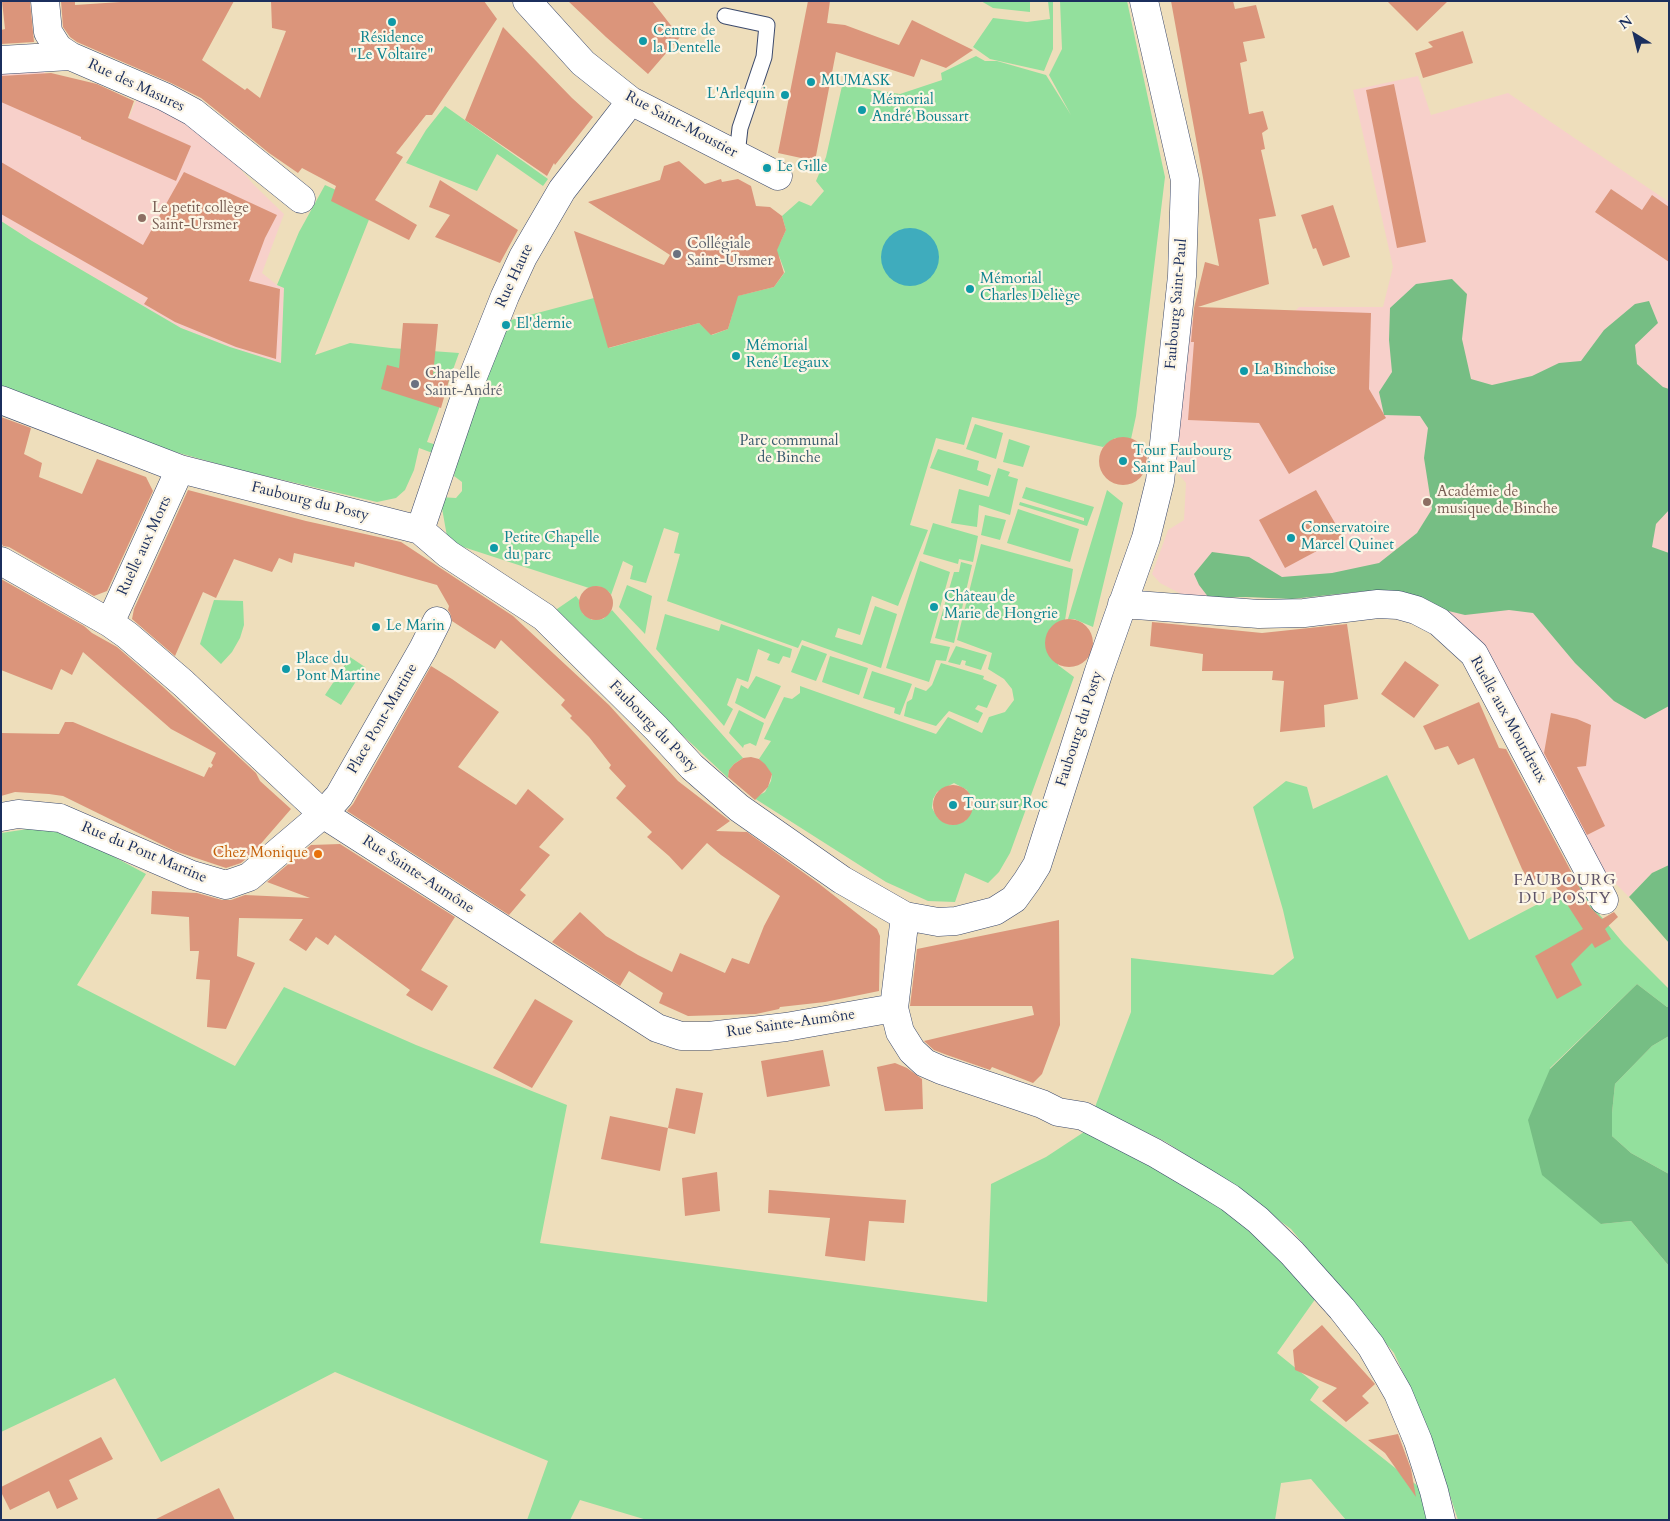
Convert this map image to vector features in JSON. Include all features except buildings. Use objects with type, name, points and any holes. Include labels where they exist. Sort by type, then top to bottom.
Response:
[{"type":"street","points":[[45,1],[48,32],[58,48],[70,56]]},
{"type":"street","name":"Rue Saint-Moustier","points":[[527,1],[583,63],[631,101],[778,176]]},
{"type":"street","name":"Faubourg Saint-Paul","points":[[1122,604],[1146,538],[1160,481],[1182,276],[1185,180],[1144,1]]},
{"type":"street","name":"Rue des Masures","points":[[1,60],[70,56],[165,97],[193,112],[301,199]]},
{"type":"street","name":"Rue Haute","points":[[420,530],[466,394],[505,296],[523,257],[562,190],[631,101]]},
{"type":"street","name":"Faubourg du Posty","points":[[1,400],[180,469],[420,530],[448,554],[544,617],[656,728],[692,768],[739,808],[842,880],[905,916],[938,922],[974,917],[995,911],[1014,898],[1028,881],[1037,865],[1122,604]]},
{"type":"street","name":"Ruelle aux Morts","points":[[110,623],[180,469]]},
{"type":"street","name":"Rue Sainte-Aumône","points":[[1,561],[110,623],[127,635],[183,683],[323,814],[657,1028],[681,1036],[710,1036],[786,1027],[894,1008]]},
{"type":"street","name":"Ruelle aux Mourdreux","points":[[1122,604],[1259,614],[1304,613],[1378,604],[1398,604],[1416,610],[1439,622],[1474,654],[1604,900]]},
{"type":"street","name":"Place Pont-Martine","points":[[323,814],[339,796],[423,650],[437,621]]},
{"type":"street","name":"Rue du Pont Martine","points":[[1,817],[18,814],[60,818],[192,875],[226,885],[249,877],[323,814]]},
{"type":"street","points":[[905,916],[894,1008],[900,1032],[912,1051],[925,1063],[1042,1104],[1058,1112],[1083,1116],[1155,1153],[1204,1182],[1230,1198],[1265,1227],[1304,1265],[1371,1346],[1398,1393],[1418,1442],[1442,1520]]},
{"type":"lane","points":[[725,16],[767,25],[764,57],[740,128],[737,155]]},
{"type":"shaded area","name":"Le petit collège Saint-Ursmer","points":[[1,68],[45,71],[47,118],[84,117],[81,139],[114,154],[138,96],[153,100],[218,143],[254,185],[284,214],[262,273],[284,288],[281,363],[230,347],[181,328],[1,221]]},
{"type":"shaded area","name":"Académie de musique de Binche","points":[[1418,76],[1431,115],[1508,93],[1669,202],[1669,865],[1652,873],[1629,897],[1600,868],[1571,820],[1526,722],[1490,656],[1426,604],[1366,591],[1292,599],[1210,598],[1183,595],[1160,583],[1152,574],[1168,530],[1184,520],[1186,483],[1176,471],[1188,320],[1258,332],[1277,329],[1299,307],[1383,307],[1393,267],[1353,90]]},
{"type":"green space","points":[[981,1],[1030,1],[1030,12],[993,8]]},
{"type":"green space","points":[[1048,1],[1053,1],[1053,49],[1044,71],[990,59],[973,47],[993,18],[1027,22],[1050,19]]},
{"type":"green space","name":"Parc communal de Binche","points":[[1060,1],[1127,1],[1165,177],[1136,416],[1131,439],[1115,438],[1103,447],[972,417],[964,445],[936,438],[910,525],[928,530],[898,606],[872,596],[860,635],[838,628],[835,637],[862,645],[875,606],[897,614],[881,668],[802,640],[798,648],[667,601],[680,554],[674,553],[679,533],[664,528],[646,583],[630,579],[633,566],[623,561],[611,595],[599,586],[589,588],[448,542],[440,497],[456,498],[462,491],[462,482],[454,476],[457,462],[419,448],[414,470],[405,490],[396,498],[377,502],[236,469],[154,446],[1,387],[1,221],[181,328],[230,347],[281,363],[284,288],[277,285],[299,232],[325,185],[374,207],[315,355],[350,343],[459,353],[427,442],[460,452],[507,321],[594,298],[609,348],[699,323],[712,335],[728,329],[733,312],[729,298],[774,287],[785,272],[779,256],[769,253],[780,243],[786,230],[782,216],[799,201],[811,206],[824,191],[816,181],[826,157],[844,77],[863,88],[900,94],[942,80],[941,73],[976,56],[985,61],[997,61],[1046,75],[1071,115],[1049,75],[1062,49]]},
{"type":"green space","points":[[445,106],[548,179],[543,186],[497,154],[477,191],[406,163],[426,130]]},
{"type":"green space","points":[[1452,279],[1467,294],[1462,339],[1471,379],[1492,385],[1532,376],[1559,363],[1581,361],[1604,330],[1635,304],[1649,301],[1658,323],[1635,345],[1637,364],[1663,387],[1669,389],[1669,510],[1656,524],[1652,547],[1669,553],[1669,706],[1645,719],[1614,701],[1575,663],[1533,613],[1509,610],[1465,615],[1366,591],[1292,599],[1209,598],[1199,585],[1194,574],[1212,552],[1249,557],[1282,577],[1332,573],[1379,563],[1417,533],[1432,509],[1424,458],[1428,428],[1420,416],[1384,415],[1379,392],[1392,372],[1389,340],[1390,308],[1416,284]]},
{"type":"green space","points":[[975,424],[1003,433],[996,459],[966,449]]},
{"type":"green space","points":[[1009,439],[1030,446],[1023,467],[1003,462]]},
{"type":"green space","points":[[938,449],[979,461],[977,470],[991,475],[988,486],[930,468]]},
{"type":"green space","points":[[998,468],[1010,472],[1008,476],[1018,479],[1010,515],[979,505],[977,527],[951,523],[959,489],[989,497]]},
{"type":"green space","points":[[1026,487],[1094,507],[1087,526],[1019,505],[1020,502],[1084,521],[1084,518],[1022,498]]},
{"type":"green space","points":[[1107,490],[1123,503],[1093,627],[1074,619],[1068,619]]},
{"type":"green space","points":[[1018,509],[1079,529],[1070,562],[1007,543]]},
{"type":"green space","points":[[985,515],[1006,520],[1000,540],[981,535]]},
{"type":"green space","points":[[933,523],[978,536],[973,562],[959,559],[958,564],[923,554]]},
{"type":"green space","points":[[981,544],[1073,569],[1058,665],[1074,677],[1010,853],[999,872],[988,883],[965,873],[955,902],[928,901],[886,882],[754,798],[765,792],[771,781],[772,774],[759,759],[771,741],[764,739],[784,697],[792,699],[800,693],[800,686],[936,734],[948,717],[982,733],[989,717],[1005,712],[1014,700],[1012,689],[1004,679],[988,669],[992,653],[957,640]],"holes":[[[954,783],[967,790],[973,802],[973,808],[965,821],[953,825],[947,824],[938,818],[932,808],[933,799],[937,792]]]},
{"type":"green space","points":[[920,561],[950,572],[930,643],[950,647],[946,661],[936,660],[929,682],[886,668]]},
{"type":"green space","points":[[961,562],[972,565],[954,643],[935,638],[954,572],[959,572]]},
{"type":"green space","points":[[627,585],[652,596],[645,634],[619,607]]},
{"type":"green space","points":[[576,596],[583,614],[592,620],[603,619],[612,610],[743,758],[729,770],[728,778],[555,615],[557,609]]},
{"type":"green space","points":[[214,600],[243,601],[244,625],[240,638],[232,652],[221,664],[200,644]]},
{"type":"green space","points":[[665,614],[719,631],[721,624],[792,649],[790,658],[783,656],[779,664],[767,660],[770,654],[758,649],[748,682],[737,678],[727,705],[733,709],[724,726],[656,649]]},
{"type":"green space","points":[[802,645],[827,654],[816,681],[791,672]]},
{"type":"green space","points":[[956,646],[987,655],[981,670],[965,665],[966,661],[962,660],[960,665],[948,662]]},
{"type":"green space","points":[[830,656],[868,668],[859,695],[822,682]]},
{"type":"green space","points":[[350,657],[365,667],[341,705],[325,695]]},
{"type":"green space","points":[[941,663],[984,676],[983,679],[997,685],[987,708],[978,705],[975,709],[983,713],[978,723],[949,711],[936,726],[904,716],[907,702],[912,699],[915,687],[926,691],[932,685]]},
{"type":"green space","points":[[872,671],[912,684],[900,715],[894,713],[895,708],[863,698]]},
{"type":"green space","points":[[756,676],[781,686],[765,719],[735,703],[741,685],[748,689]]},
{"type":"green space","points":[[739,710],[764,723],[756,746],[750,743],[744,745],[743,748],[729,733]]},
{"type":"green space","points":[[1387,775],[1469,940],[1582,881],[1595,909],[1624,944],[1669,989],[1669,1006],[1667,1007],[1637,984],[1550,1068],[1601,1224],[1631,1221],[1669,1266],[1669,1520],[1458,1520],[1428,1428],[1394,1353],[1291,1229],[1223,1179],[1166,1142],[1095,1107],[1131,1012],[1131,958],[1273,975],[1294,958],[1283,910],[1253,807],[1286,781],[1307,787],[1313,809]]},
{"type":"green space","points":[[55,825],[146,874],[77,985],[235,1066],[284,987],[416,1045],[567,1105],[540,1243],[987,1302],[991,1184],[1046,1157],[1084,1132],[1216,1200],[1260,1238],[1316,1298],[1277,1353],[1319,1387],[1310,1400],[1424,1491],[1427,1520],[1346,1520],[1311,1479],[1281,1483],[1275,1520],[647,1520],[580,1500],[570,1520],[527,1520],[548,1461],[335,1372],[161,1462],[115,1378],[1,1432],[1,833]]},
{"type":"green space","points":[[1669,865],[1669,943],[1629,897],[1652,873]]},
{"type":"green space","points":[[1637,984],[1667,1007],[1669,1006],[1669,1036],[1652,1046],[1615,1084],[1612,1136],[1631,1153],[1669,1174],[1669,1266],[1631,1221],[1601,1224],[1542,1175],[1528,1120],[1550,1069]]},
{"type":"green space","points":[[1669,1036],[1669,1174],[1631,1153],[1612,1136],[1612,1113],[1615,1084],[1652,1046]]},
{"type":"water","points":[[910,228],[921,230],[934,241],[939,257],[937,268],[926,281],[910,286],[899,284],[886,273],[881,257],[883,246],[894,233]]},
{"type":"place","name":"Résidence \"Le Voltaire\"","points":[[392,22]]},
{"type":"place","name":"Centre de la Dentelle","points":[[643,41]]},
{"type":"place","name":"MUMASK","points":[[811,82]]},
{"type":"place","name":"L'Arlequin","points":[[785,95]]},
{"type":"place","name":"Mémorial André Boussart","points":[[862,110]]},
{"type":"place","name":"Le Gille","points":[[767,168]]},
{"type":"place","name":"Le petit collège Saint-Ursmer","points":[[142,218]]},
{"type":"place","name":"Collégiale Saint-Ursmer","points":[[677,254]]},
{"type":"place","name":"Mémorial Charles Deliège","points":[[970,289]]},
{"type":"place","name":"El'dernie","points":[[506,325]]},
{"type":"place","name":"Mémorial René Legaux","points":[[736,356]]},
{"type":"place","name":"La Binchoise","points":[[1244,371]]},
{"type":"place","name":"Chapelle Saint-André","points":[[415,384]]},
{"type":"place","name":"Tour Faubourg Saint Paul","points":[[1123,461]]},
{"type":"place","name":"Académie de musique de Binche","points":[[1427,502]]},
{"type":"place","name":"Conservatoire Marcel Quinet","points":[[1291,538]]},
{"type":"place","name":"Petite Chapelle du parc","points":[[494,548]]},
{"type":"place","name":"Château de Marie de Hongrie","points":[[934,607]]},
{"type":"place","name":"Le Marin","points":[[376,627]]},
{"type":"place","name":"Place du Pont Martine","points":[[286,669]]},
{"type":"place","name":"Tour sur Roc","points":[[953,805]]},
{"type":"place","name":"Chez Monique","points":[[318,854]]},
{"type":"district","name":"FAUBOURG DU POSTY","points":[[1565,890]]}]
